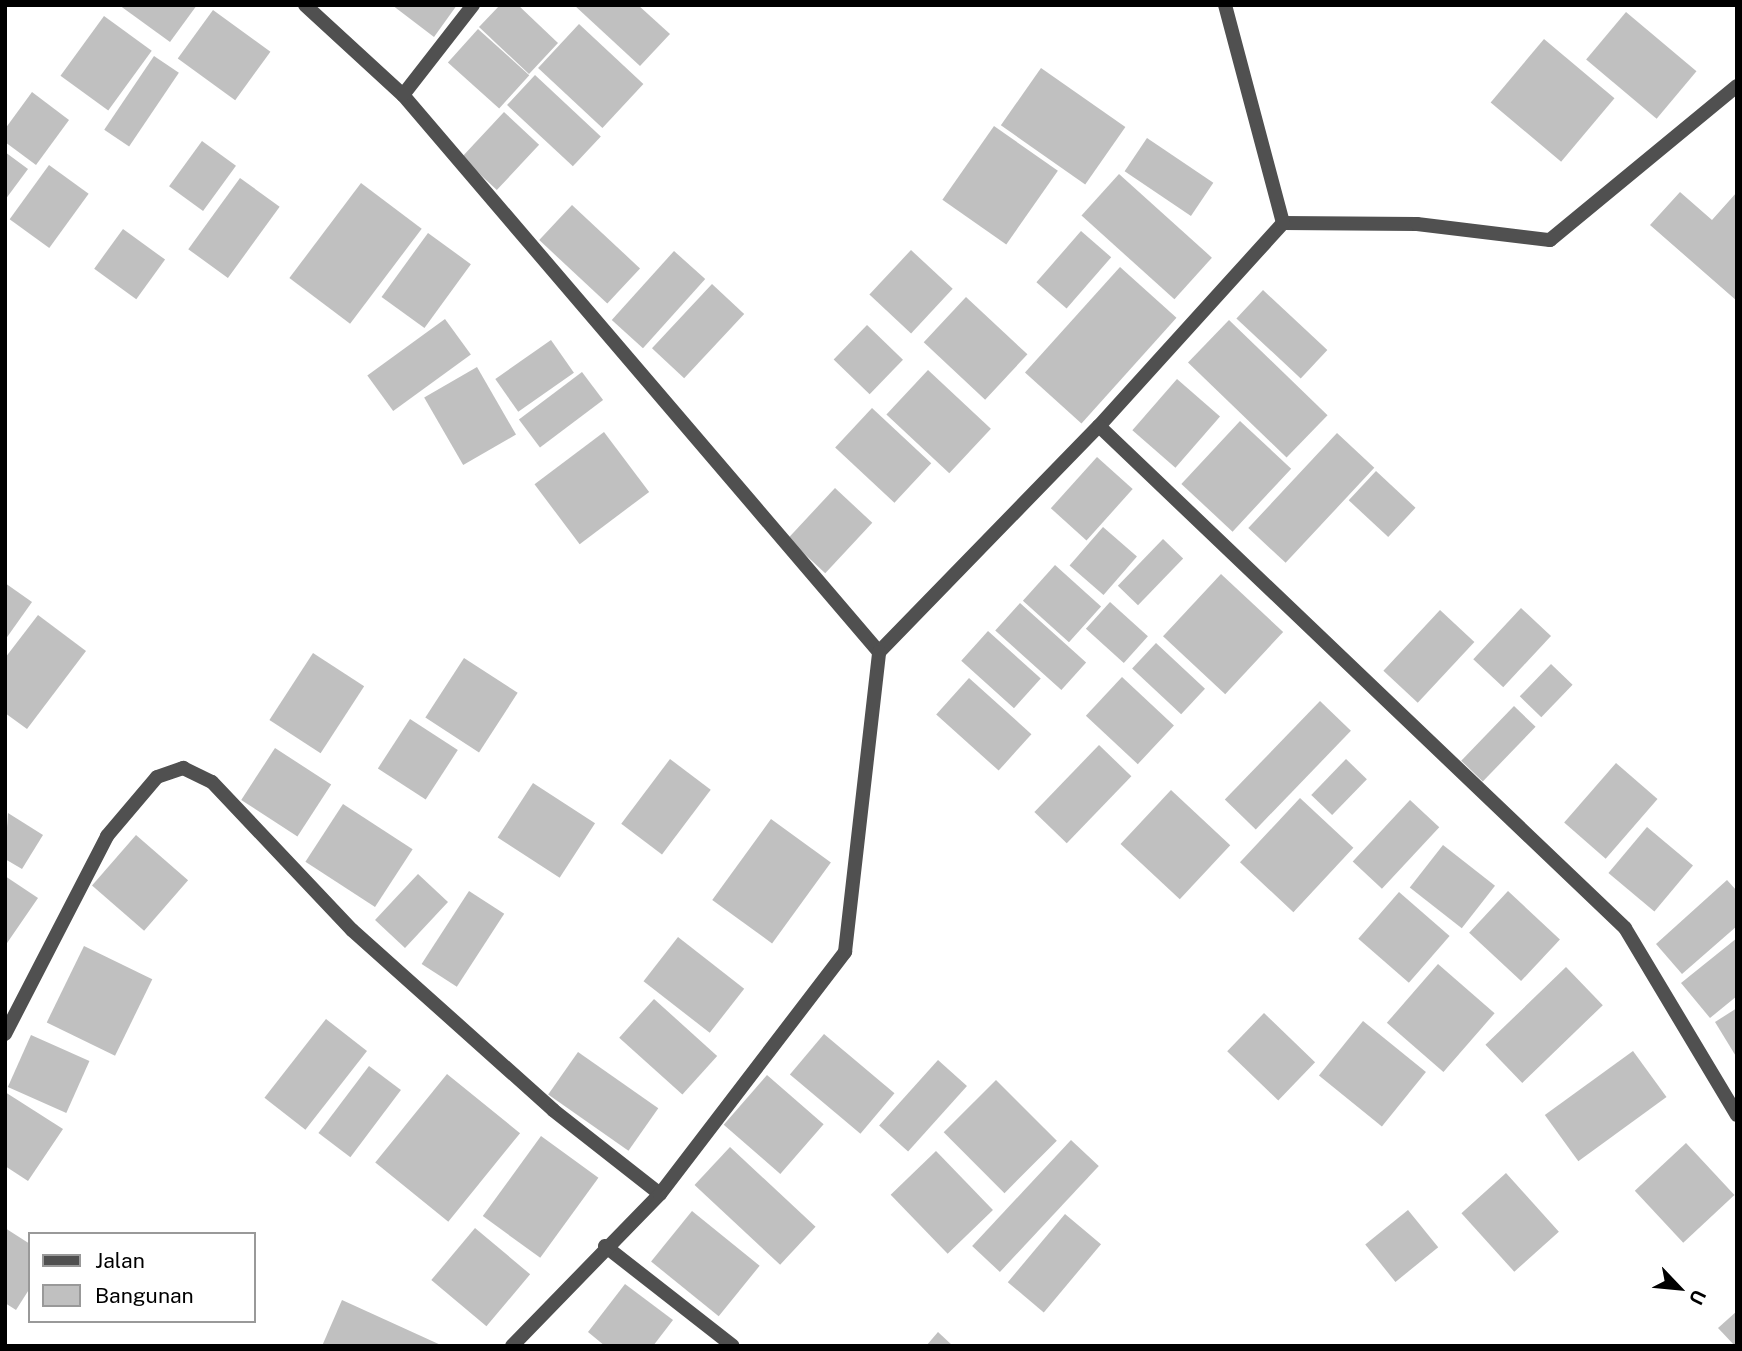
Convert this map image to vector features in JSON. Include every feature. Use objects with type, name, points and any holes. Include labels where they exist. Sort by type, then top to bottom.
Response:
[{"type":"street","points":[[305,5],[403,96],[878,652]]},
{"type":"street","points":[[403,96],[473,5]]},
{"type":"street","points":[[1225,5],[1283,223]]},
{"type":"street","points":[[512,1346],[605,1246],[660,1194],[845,953],[878,652],[1099,426],[1283,223],[1417,224],[1550,240],[1737,86]]},
{"type":"street","points":[[1099,426],[1625,928],[1737,1115]]},
{"type":"street","points":[[5,1034],[107,836],[157,777],[183,768],[212,782],[352,930],[552,1110],[660,1194]]},
{"type":"street","points":[[605,1246],[733,1346]]},
{"type":"building","points":[[119,5],[197,5],[170,42]]},
{"type":"building","points":[[392,5],[457,5],[434,37]]},
{"type":"building","points":[[500,5],[518,5],[558,43],[529,74],[479,27]]},
{"type":"building","points":[[574,5],[638,5],[670,34],[640,66]]},
{"type":"building","points":[[213,10],[270,52],[235,100],[178,59]]},
{"type":"building","points":[[1626,12],[1696,71],[1657,119],[1586,59]]},
{"type":"building","points":[[104,16],[152,51],[108,111],[61,76]]},
{"type":"building","points":[[579,24],[643,84],[602,128],[538,68]]},
{"type":"building","points":[[478,29],[529,75],[499,109],[448,62]]},
{"type":"building","points":[[1544,39],[1614,98],[1561,162],[1491,103]]},
{"type":"building","points":[[154,56],[179,73],[129,147],[104,130]]},
{"type":"building","points":[[1041,68],[1125,127],[1085,184],[1001,125]]},
{"type":"building","points":[[535,75],[601,136],[573,166],[507,105]]},
{"type":"building","points":[[32,92],[69,120],[36,165],[5,142],[5,129]]},
{"type":"building","points":[[504,112],[539,145],[497,190],[462,157]]},
{"type":"building","points":[[994,126],[1058,171],[1006,244],[942,200]]},
{"type":"building","points":[[1147,138],[1213,183],[1191,216],[1125,171]]},
{"type":"building","points":[[202,141],[236,166],[203,211],[169,186]]},
{"type":"building","points":[[5,152],[28,169],[5,200]]},
{"type":"building","points":[[49,165],[89,194],[49,248],[10,219]]},
{"type":"building","points":[[1119,174],[1212,258],[1174,299],[1082,216]]},
{"type":"building","points":[[240,178],[280,207],[228,278],[188,249]]},
{"type":"building","points":[[361,183],[422,229],[350,324],[289,278]]},
{"type":"building","points":[[1680,192],[1712,220],[1737,192],[1737,301],[1650,225]]},
{"type":"building","points":[[572,205],[640,268],[607,304],[539,240]]},
{"type":"building","points":[[123,229],[165,260],[136,299],[94,269]]},
{"type":"building","points":[[1081,231],[1111,257],[1067,309],[1036,282]]},
{"type":"building","points":[[428,233],[471,264],[424,328],[382,297]]},
{"type":"building","points":[[911,250],[953,289],[911,333],[869,295]]},
{"type":"building","points":[[674,251],[705,279],[643,348],[612,320]]},
{"type":"building","points":[[1120,267],[1176,318],[1081,423],[1025,373]]},
{"type":"building","points":[[712,284],[744,314],[684,378],[652,348]]},
{"type":"building","points":[[1263,290],[1327,350],[1301,379],[1236,319]]},
{"type":"building","points":[[966,297],[1027,354],[985,400],[924,342]]},
{"type":"building","points":[[445,319],[471,355],[393,411],[367,375]]},
{"type":"building","points":[[1229,320],[1328,415],[1287,458],[1188,362]]},
{"type":"building","points":[[867,325],[903,360],[870,394],[834,360]]},
{"type":"building","points":[[551,340],[574,373],[518,412],[495,379]]},
{"type":"building","points":[[477,367],[516,435],[463,465],[424,398]]},
{"type":"building","points":[[928,370],[991,429],[949,473],[886,415]]},
{"type":"building","points":[[582,372],[603,400],[540,447],[519,420]]},
{"type":"building","points":[[1177,379],[1220,416],[1175,468],[1132,430]]},
{"type":"building","points":[[872,408],[931,463],[894,503],[835,447]]},
{"type":"building","points":[[1240,421],[1291,469],[1233,532],[1181,484]]},
{"type":"building","points":[[604,432],[649,492],[580,544],[535,484]]},
{"type":"building","points":[[1337,433],[1374,468],[1286,563],[1248,528]]},
{"type":"building","points":[[1097,457],[1133,489],[1087,540],[1051,508]]},
{"type":"building","points":[[1376,471],[1415,508],[1388,537],[1349,500]]},
{"type":"building","points":[[835,488],[872,523],[825,573],[788,538]]},
{"type":"building","points":[[1103,527],[1137,557],[1104,595],[1070,565]]},
{"type":"building","points":[[1163,539],[1183,558],[1138,605],[1118,586]]},
{"type":"building","points":[[1055,565],[1101,606],[1069,642],[1023,601]]},
{"type":"building","points":[[1221,574],[1283,632],[1225,694],[1163,636]]},
{"type":"building","points":[[5,583],[32,602],[5,640]]},
{"type":"building","points":[[1110,602],[1148,636],[1124,663],[1086,629]]},
{"type":"building","points":[[1020,603],[1086,663],[1061,690],[995,630]]},
{"type":"building","points":[[1521,608],[1551,636],[1503,687],[1473,659]]},
{"type":"building","points":[[1440,610],[1474,642],[1418,703],[1383,671]]},
{"type":"building","points":[[38,615],[86,651],[27,729],[5,713],[5,658]]},
{"type":"building","points":[[988,631],[1041,679],[1014,708],[961,661]]},
{"type":"building","points":[[1156,643],[1205,689],[1181,714],[1132,669]]},
{"type":"building","points":[[313,653],[364,686],[321,753],[269,720]]},
{"type":"building","points":[[464,658],[518,693],[479,752],[425,718]]},
{"type":"building","points":[[1551,664],[1573,685],[1541,717],[1520,696]]},
{"type":"building","points":[[1122,677],[1174,725],[1138,764],[1086,716]]},
{"type":"building","points":[[969,678],[1031,734],[999,771],[936,714]]},
{"type":"building","points":[[1320,701],[1351,731],[1256,829],[1225,800]]},
{"type":"building","points":[[1514,706],[1536,727],[1483,782],[1461,761]]},
{"type":"building","points":[[410,719],[458,750],[426,800],[378,768]]},
{"type":"building","points":[[1099,745],[1131,776],[1067,843],[1034,812]]},
{"type":"building","points":[[275,748],[331,784],[297,836],[241,800]]},
{"type":"building","points":[[670,759],[711,790],[662,854],[621,824]]},
{"type":"building","points":[[1346,759],[1367,779],[1332,815],[1311,795]]},
{"type":"building","points":[[1616,763],[1658,799],[1606,859],[1564,823]]},
{"type":"building","points":[[533,783],[595,823],[560,878],[498,838]]},
{"type":"building","points":[[1171,790],[1230,845],[1180,899],[1121,844]]},
{"type":"building","points":[[1300,798],[1353,848],[1293,912],[1240,862]]},
{"type":"building","points":[[1410,800],[1439,827],[1382,889],[1353,861]]},
{"type":"building","points":[[343,804],[413,849],[375,907],[305,862]]},
{"type":"building","points":[[8,813],[43,835],[22,869],[5,859]]},
{"type":"building","points":[[771,819],[831,862],[772,943],[712,900]]},
{"type":"building","points":[[1647,827],[1693,866],[1654,912],[1608,873]]},
{"type":"building","points":[[136,835],[188,880],[144,931],[92,886]]},
{"type":"building","points":[[1443,845],[1495,886],[1462,928],[1410,888]]},
{"type":"building","points":[[418,874],[448,902],[405,948],[375,920]]},
{"type":"building","points":[[5,876],[38,898],[5,946]]},
{"type":"building","points":[[1727,880],[1737,891],[1737,926],[1682,974],[1656,944]]},
{"type":"building","points":[[469,891],[504,914],[457,987],[422,964]]},
{"type":"building","points":[[1508,891],[1560,939],[1521,981],[1469,933]]},
{"type":"building","points":[[1399,892],[1450,936],[1409,983],[1358,939]]},
{"type":"building","points":[[678,937],[744,989],[710,1033],[644,981]]},
{"type":"building","points":[[1737,938],[1737,996],[1710,1018],[1681,983]]},
{"type":"building","points":[[84,946],[152,979],[115,1056],[47,1022]]},
{"type":"building","points":[[1438,964],[1495,1013],[1443,1072],[1387,1023]]},
{"type":"building","points":[[1566,967],[1603,1005],[1522,1083],[1485,1045]]},
{"type":"building","points":[[654,999],[717,1056],[682,1095],[619,1038]]},
{"type":"building","points":[[1737,1008],[1737,1058],[1715,1022]]},
{"type":"building","points":[[1264,1013],[1315,1062],[1278,1100],[1227,1051]]},
{"type":"building","points":[[326,1019],[367,1051],[305,1130],[264,1098]]},
{"type":"building","points":[[1363,1021],[1426,1072],[1382,1126],[1319,1075]]},
{"type":"building","points":[[824,1034],[894,1093],[860,1134],[790,1075]]},
{"type":"building","points":[[31,1035],[89,1061],[66,1113],[8,1087]]},
{"type":"building","points":[[1633,1051],[1667,1097],[1578,1161],[1545,1115]]},
{"type":"building","points":[[578,1052],[658,1108],[628,1151],[548,1095]]},
{"type":"building","points":[[938,1060],[967,1086],[908,1151],[879,1125]]},
{"type":"building","points":[[369,1066],[401,1090],[350,1157],[318,1133]]},
{"type":"building","points":[[447,1074],[520,1133],[448,1222],[375,1163]]},
{"type":"building","points":[[767,1075],[824,1124],[780,1174],[724,1125]]},
{"type":"building","points":[[996,1080],[1057,1141],[1004,1193],[944,1132]]},
{"type":"building","points":[[5,1092],[63,1129],[28,1181],[5,1166]]},
{"type":"building","points":[[541,1136],[598,1178],[540,1258],[483,1216]]},
{"type":"building","points":[[1071,1140],[1099,1166],[1000,1272],[972,1246]]},
{"type":"building","points":[[1686,1143],[1734,1195],[1683,1243],[1635,1191]]},
{"type":"building","points":[[730,1147],[816,1227],[780,1265],[695,1185]]},
{"type":"building","points":[[936,1151],[993,1210],[948,1254],[891,1195]]},
{"type":"building","points":[[1506,1173],[1559,1232],[1514,1272],[1461,1213]]},
{"type":"building","points":[[1408,1210],[1438,1247],[1395,1282],[1365,1245]]},
{"type":"building","points":[[692,1211],[760,1266],[719,1316],[651,1262]]},
{"type":"building","points":[[1065,1214],[1101,1244],[1044,1312],[1008,1282]]},
{"type":"building","points":[[5,1228],[28,1243],[28,1291],[16,1310],[5,1303]]},
{"type":"building","points":[[475,1228],[530,1274],[486,1326],[431,1280]]},
{"type":"building","points":[[625,1284],[673,1320],[653,1346],[605,1346],[588,1332]]},
{"type":"building","points":[[342,1300],[443,1346],[322,1346]]},
{"type":"building","points":[[1737,1311],[1737,1346],[1735,1346],[1718,1328]]},
{"type":"building","points":[[938,1332],[953,1346],[926,1346]]}]
